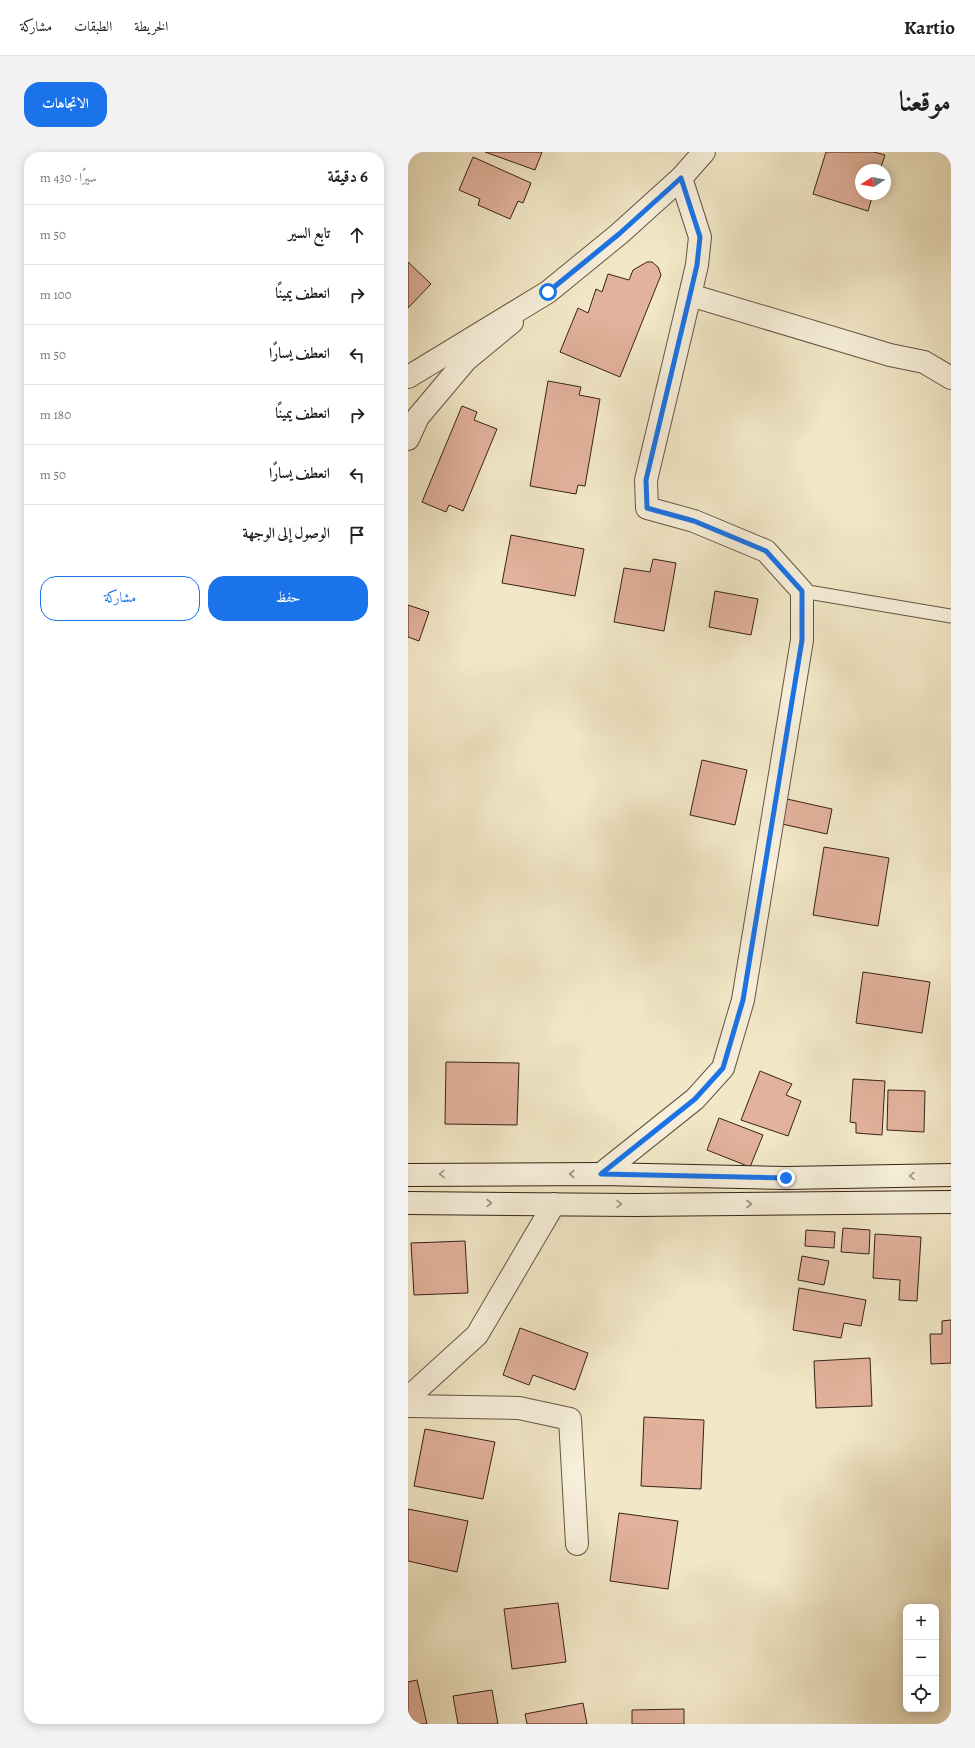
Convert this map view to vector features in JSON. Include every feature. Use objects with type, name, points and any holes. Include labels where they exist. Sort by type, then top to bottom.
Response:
[{"type":"street","points":[[408,439],[418,417],[466,360],[619,234],[681,178],[704,152]]},
{"type":"street","points":[[601,1174],[695,1099],[723,1068],[736,1027],[744,992],[802,640],[802,591],[766,551],[694,521],[647,508],[646,480],[697,265],[700,237],[681,178]]},
{"type":"street","points":[[408,377],[548,292]]},
{"type":"street","points":[[690,295],[890,355],[924,362],[951,378]]},
{"type":"street","points":[[408,1175],[601,1174],[786,1178],[951,1175]]},
{"type":"street","points":[[408,1203],[634,1205],[951,1202]]},
{"type":"street","points":[[408,1398],[477,1335],[554,1204]]},
{"type":"street","points":[[408,1406],[519,1408],[570,1419],[577,1544]]},
{"type":"lane","points":[[802,591],[951,616]]},
{"type":"building","points":[[485,152],[542,152],[535,170]]},
{"type":"building","points":[[826,152],[874,152],[885,155],[882,164],[855,164],[855,200],[871,200],[868,211],[813,194]]},
{"type":"building","points":[[473,157],[531,183],[523,203],[518,201],[510,219],[478,205],[480,199],[459,190]]},
{"type":"building","points":[[408,262],[431,284],[408,308]]},
{"type":"building","points":[[647,262],[652,262],[658,267],[661,275],[620,377],[560,352],[578,308],[588,313],[596,289],[602,292],[608,274],[629,280],[633,270]]},
{"type":"building","points":[[548,381],[581,387],[579,395],[600,399],[585,486],[578,485],[576,494],[530,486]]},
{"type":"building","points":[[462,406],[477,412],[474,420],[497,429],[463,511],[449,505],[446,512],[422,502]]},
{"type":"building","points":[[511,535],[584,549],[575,596],[502,583]]},
{"type":"building","points":[[653,559],[676,563],[664,631],[614,622],[624,568],[650,572]]},
{"type":"building","points":[[715,591],[758,599],[751,635],[709,627]]},
{"type":"building","points":[[408,605],[429,612],[419,641],[408,637]]},
{"type":"building","points":[[702,760],[747,770],[735,825],[690,815]]},
{"type":"building","points":[[787,799],[832,809],[827,834],[782,824]]},
{"type":"building","points":[[824,847],[889,858],[878,926],[813,915]]},
{"type":"building","points":[[863,972],[930,982],[922,1033],[856,1023]]},
{"type":"building","points":[[446,1062],[519,1063],[517,1125],[445,1124]]},
{"type":"building","points":[[760,1071],[792,1084],[786,1095],[801,1101],[788,1136],[741,1120]]},
{"type":"building","points":[[853,1079],[885,1081],[882,1135],[856,1133],[856,1123],[850,1122]]},
{"type":"building","points":[[888,1090],[925,1091],[924,1132],[887,1130]]},
{"type":"building","points":[[719,1118],[763,1135],[750,1167],[707,1150]]},
{"type":"building","points":[[843,1228],[870,1230],[869,1254],[841,1252]]},
{"type":"building","points":[[806,1230],[835,1232],[834,1248],[805,1246]]},
{"type":"building","points":[[875,1234],[921,1237],[917,1301],[899,1300],[900,1280],[873,1278]]},
{"type":"building","points":[[465,1241],[468,1293],[414,1295],[411,1243]]},
{"type":"building","points":[[802,1256],[829,1261],[824,1285],[798,1280]]},
{"type":"building","points":[[799,1288],[866,1300],[861,1326],[844,1323],[841,1338],[793,1330]]},
{"type":"building","points":[[951,1320],[951,1363],[931,1364],[930,1334],[942,1334],[942,1321]]},
{"type":"building","points":[[520,1328],[588,1353],[575,1390],[533,1375],[529,1385],[503,1375]]},
{"type":"building","points":[[870,1358],[872,1406],[816,1408],[814,1361]]},
{"type":"building","points":[[644,1417],[704,1420],[701,1489],[641,1486]]},
{"type":"building","points":[[425,1429],[495,1442],[483,1499],[414,1486]]},
{"type":"building","points":[[408,1509],[468,1521],[457,1572],[408,1561]]},
{"type":"building","points":[[619,1513],[678,1521],[668,1589],[610,1581]]},
{"type":"building","points":[[558,1603],[566,1662],[512,1669],[504,1609]]},
{"type":"building","points":[[417,1680],[427,1724],[408,1724],[408,1682]]},
{"type":"building","points":[[492,1690],[498,1724],[458,1724],[453,1696]]},
{"type":"building","points":[[583,1703],[587,1724],[527,1724],[525,1714]]},
{"type":"building","points":[[684,1709],[684,1724],[632,1724],[632,1710]]},
{"type":"route","points":[[548,292],[619,234],[681,178],[700,237],[697,265],[646,480],[647,508],[694,521],[766,551],[802,591],[802,640],[743,1000],[723,1068],[695,1099],[601,1174],[786,1178]]}]
